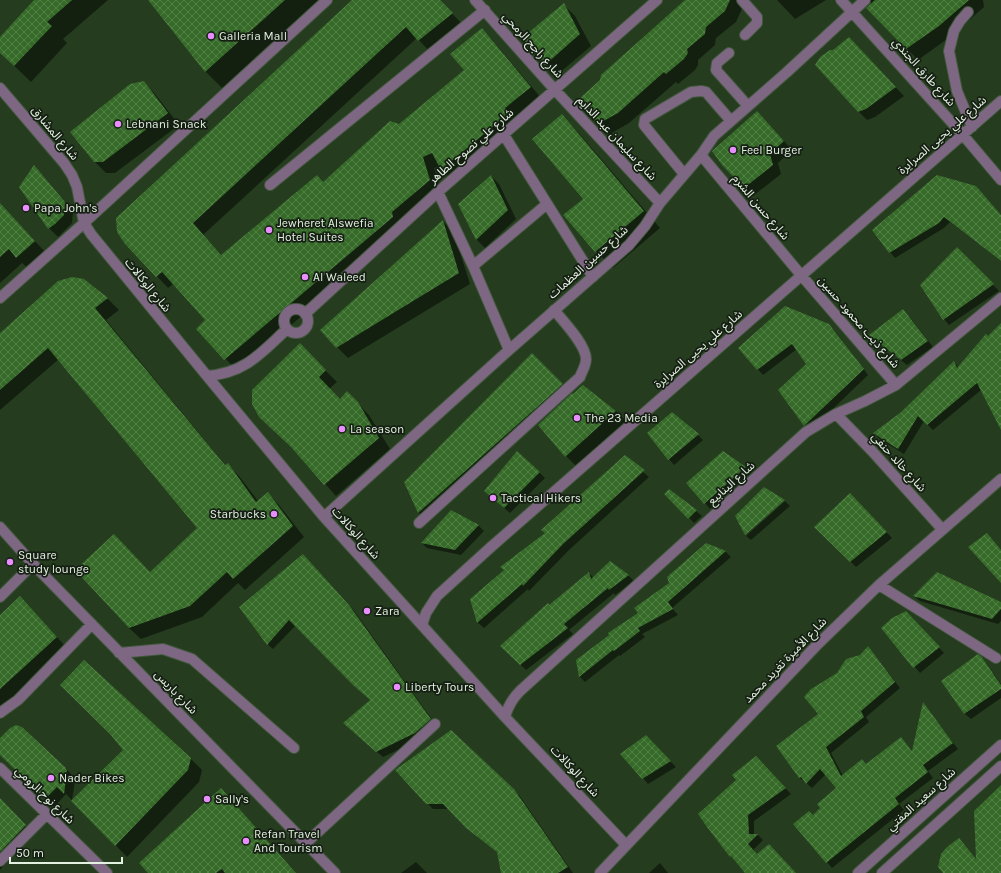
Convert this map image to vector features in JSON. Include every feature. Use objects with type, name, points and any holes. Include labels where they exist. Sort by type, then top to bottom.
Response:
[{"type":"street","points":[[0,298],[327,0]]},
{"type":"street","name":"شارع راجح الرمحي","points":[[476,0],[555,90]]},
{"type":"street","name":"شارع علي نصوح الطاهر","points":[[305,314],[438,192],[657,0]]},
{"type":"street","points":[[742,0],[758,17],[758,23],[745,35]]},
{"type":"street","name":"شارع طارق الجندي","points":[[841,0],[963,135],[1001,180]]},
{"type":"street","name":"شارع حسين العظمات","points":[[324,517],[509,350],[634,240],[660,203],[701,155],[714,136],[793,67],[865,0]]},
{"type":"street","points":[[270,185],[485,10]]},
{"type":"street","points":[[968,12],[954,31],[949,51],[957,91],[972,126]]},
{"type":"street","points":[[729,53],[717,64],[716,70],[748,106]]},
{"type":"street","name":"شارع المشارق","points":[[0,88],[64,163],[72,175],[77,187],[84,223]]},
{"type":"street","name":"شارع سليمان عبد الدايم","points":[[555,90],[660,203]]},
{"type":"street","points":[[684,174],[644,125],[645,119],[691,92],[701,91],[706,92],[730,121]]},
{"type":"street","name":"شارع علي يحيى الصرايرة","points":[[422,625],[426,613],[437,596],[491,547],[963,135],[1001,100]]},
{"type":"street","points":[[504,135],[593,277]]},
{"type":"street","name":"شارع حسن الشرم","points":[[701,155],[801,275]]},
{"type":"street","points":[[438,192],[473,266],[509,350]]},
{"type":"street","points":[[473,266],[547,204]]},
{"type":"street","name":"شارع الوكالات","points":[[84,223],[97,242],[206,376],[324,517],[505,717],[626,845]]},
{"type":"street","name":"شارع ذيب محمود حسين","points":[[801,275],[896,385]]},
{"type":"street","name":"شارع الينابيع","points":[[505,717],[507,708],[520,691],[806,432],[836,414],[896,385],[1001,298]]},
{"type":"street","points":[[297,310],[305,314],[308,322],[304,330],[300,333],[295,333],[287,329],[284,321],[289,312],[297,310]]},
{"type":"street","points":[[419,523],[580,377],[585,367],[586,359],[584,348],[554,310]]},
{"type":"street","points":[[206,376],[219,375],[243,367],[254,360],[287,329]]},
{"type":"street","name":"شارع خالد حنفي","points":[[836,414],[872,451],[942,529]]},
{"type":"street","name":"شارع الأميرة تغريد محمد","points":[[600,873],[793,669],[879,585],[1001,479]]},
{"type":"street","name":"شارع باريس","points":[[0,527],[33,564],[119,653],[335,873]]},
{"type":"street","points":[[0,597],[33,564]]},
{"type":"street","points":[[879,585],[996,658]]},
{"type":"street","points":[[0,713],[18,700],[92,624]]},
{"type":"street","points":[[119,653],[163,649],[192,659],[294,748]]},
{"type":"street","points":[[306,844],[435,724]]},
{"type":"street","name":"شارع سعيد المفتي","points":[[858,873],[1001,745]]},
{"type":"street","points":[[882,873],[1001,766]]},
{"type":"street","name":"شارع نوح الرومي","points":[[0,768],[107,873]]},
{"type":"street","points":[[0,861],[47,814]]},
{"type":"building","points":[[34,0],[72,0],[47,22],[52,26],[14,66],[0,53],[0,37]]},
{"type":"building","name":"Galleria Mall","points":[[148,0],[285,0],[205,72]]},
{"type":"building","points":[[352,0],[440,0],[453,13],[418,41],[406,27],[193,223],[221,255],[317,175],[323,182],[390,121],[399,124],[464,70],[450,54],[482,28],[531,87],[505,108],[509,113],[441,170],[432,153],[423,157],[430,180],[392,212],[393,217],[224,360],[196,329],[205,320],[162,272],[156,277],[125,244],[117,232],[116,218]]},
{"type":"building","points":[[685,0],[730,0],[725,11],[706,27],[705,34],[687,49],[688,53],[684,59],[666,74],[664,72],[618,113],[598,124],[579,99],[600,80],[601,75]]},
{"type":"building","points":[[875,0],[969,0],[939,26],[906,49],[866,8]]},
{"type":"building","points":[[564,3],[580,34],[545,65],[522,38]]},
{"type":"building","points":[[849,37],[896,87],[866,109],[858,112],[815,65],[820,57],[830,50],[833,50]]},
{"type":"building","points":[[144,81],[168,113],[103,162],[94,162],[70,132],[130,84]]},
{"type":"building","points":[[757,111],[784,141],[770,154],[773,165],[744,188],[722,165],[712,151]]},
{"type":"building","points":[[562,114],[644,211],[595,252],[563,215],[583,199],[532,139]]},
{"type":"building","points":[[34,165],[65,202],[64,215],[48,229],[19,187]]},
{"type":"building","points":[[491,175],[508,210],[476,240],[458,204]]},
{"type":"building","points":[[937,175],[976,186],[1001,215],[1001,261],[944,217],[939,223],[889,253],[872,230]]},
{"type":"building","points":[[0,203],[35,241],[16,258],[9,249],[0,257]]},
{"type":"building","points":[[443,220],[459,273],[336,348],[320,330]]},
{"type":"building","points":[[957,247],[994,284],[943,320],[920,285]]},
{"type":"building","points":[[72,277],[84,279],[108,298],[95,308],[225,465],[228,463],[256,502],[268,492],[293,526],[233,579],[227,572],[190,606],[129,628],[75,570],[114,534],[150,572],[197,528],[48,348],[0,390],[0,333],[58,281]]},
{"type":"building","points":[[785,306],[829,324],[864,369],[804,426],[778,390],[806,364],[792,344],[757,370],[738,348]]},
{"type":"building","points":[[903,309],[928,341],[901,360],[869,335]]},
{"type":"building","points":[[1001,323],[1001,430],[977,383],[927,425],[918,416],[898,449],[873,433],[900,413],[954,361],[957,368],[986,334],[988,336]]},
{"type":"building","points":[[300,343],[326,370],[319,377],[340,399],[347,391],[358,402],[379,438],[324,485],[291,447],[259,417],[252,404],[252,390]]},
{"type":"building","points":[[532,353],[563,384],[418,513],[404,482]]},
{"type":"building","name":"The 23 Media","points":[[583,385],[616,411],[565,457],[538,425],[572,393],[573,394]]},
{"type":"building","points":[[672,412],[699,434],[668,460],[647,433]]},
{"type":"building","points":[[517,451],[540,472],[504,508],[484,491]]},
{"type":"building","points":[[723,451],[746,467],[704,504],[686,483]]},
{"type":"building","points":[[625,455],[645,470],[563,544],[523,586],[522,584],[477,623],[470,599],[504,570],[500,567],[545,533],[541,530]]},
{"type":"building","points":[[764,487],[785,500],[745,535],[735,516]]},
{"type":"building","points":[[669,489],[697,510],[688,519],[664,494]]},
{"type":"building","points":[[850,493],[887,532],[850,562],[814,527]]},
{"type":"building","points":[[451,510],[479,525],[455,550],[421,543]]},
{"type":"building","points":[[987,533],[1001,550],[1001,583],[968,547]]},
{"type":"building","points":[[706,543],[726,551],[668,602],[673,609],[638,628],[640,631],[579,677],[576,660],[609,635],[608,633],[638,613],[634,608],[669,583],[667,577]]},
{"type":"building","points":[[303,554],[349,605],[431,719],[415,733],[376,752],[343,723],[370,700],[353,685],[289,620],[267,645],[239,607]]},
{"type":"building","points":[[610,561],[629,575],[609,590],[608,588],[564,624],[568,628],[520,665],[500,646],[548,603],[549,605],[589,572],[591,579]]},
{"type":"building","points":[[937,572],[1001,602],[1001,609],[992,619],[913,596]]},
{"type":"building","points":[[20,596],[57,637],[0,689],[0,615]]},
{"type":"building","points":[[906,611],[940,647],[913,668],[881,628],[892,618]]},
{"type":"building","points":[[868,646],[895,682],[861,711],[864,717],[826,747],[841,776],[862,759],[866,764],[901,737],[912,751],[923,702],[953,743],[923,765],[928,772],[895,798],[899,804],[826,863],[793,824],[809,811],[813,815],[820,808],[817,804],[836,788],[820,769],[806,784],[801,777],[799,778],[776,746],[818,714],[804,697],[811,689],[837,673],[846,659],[860,655]]},
{"type":"building","points":[[978,654],[981,656],[1001,685],[1001,689],[964,714],[941,681]]},
{"type":"building","points":[[84,660],[191,758],[188,770],[115,846],[71,801],[123,750],[110,734],[60,685]]},
{"type":"building","points":[[16,725],[22,727],[65,767],[67,771],[64,794],[57,787],[45,799],[0,755],[0,738],[10,728]]},
{"type":"building","points":[[451,730],[514,789],[568,867],[558,873],[501,873],[497,852],[466,828],[443,804],[426,804],[395,770]]},
{"type":"building","points":[[646,735],[671,761],[642,779],[620,754]]},
{"type":"building","points":[[756,756],[786,788],[748,815],[749,834],[758,834],[748,844],[757,854],[769,844],[796,873],[745,873],[731,856],[730,857],[698,814],[736,780],[732,775]]},
{"type":"building","points":[[1001,785],[1001,873],[943,873],[938,867],[941,854],[947,847],[959,838],[976,859],[974,811]]},
{"type":"building","points":[[221,788],[296,873],[225,873],[222,869],[216,873],[148,873],[139,863]]},
{"type":"building","points":[[0,798],[26,825],[0,852]]},
{"type":"place","name":"Galleria Mall","points":[[211,36]]},
{"type":"place","name":"Lebnani Snack","points":[[118,124]]},
{"type":"place","name":"Feel Burger","points":[[733,150]]},
{"type":"place","name":"Papa John's","points":[[26,208]]},
{"type":"place","name":"Jewheret Alswefia Hotel Suites","points":[[269,230]]},
{"type":"place","name":"Al Waleed","points":[[305,277]]},
{"type":"place","name":"The 23 Media","points":[[577,418]]},
{"type":"place","name":"La season","points":[[342,429]]},
{"type":"place","name":"Tactical Hikers","points":[[493,498]]},
{"type":"place","name":"Starbucks","points":[[274,514]]},
{"type":"place","name":"Square study lounge","points":[[10,562]]},
{"type":"place","name":"Zara","points":[[367,611]]},
{"type":"place","name":"Liberty Tours","points":[[397,687]]},
{"type":"place","name":"Nader Bikes","points":[[51,778]]},
{"type":"place","name":"Sally's","points":[[207,799]]},
{"type":"place","name":"Refan Travel And Tourism","points":[[246,841]]}]
